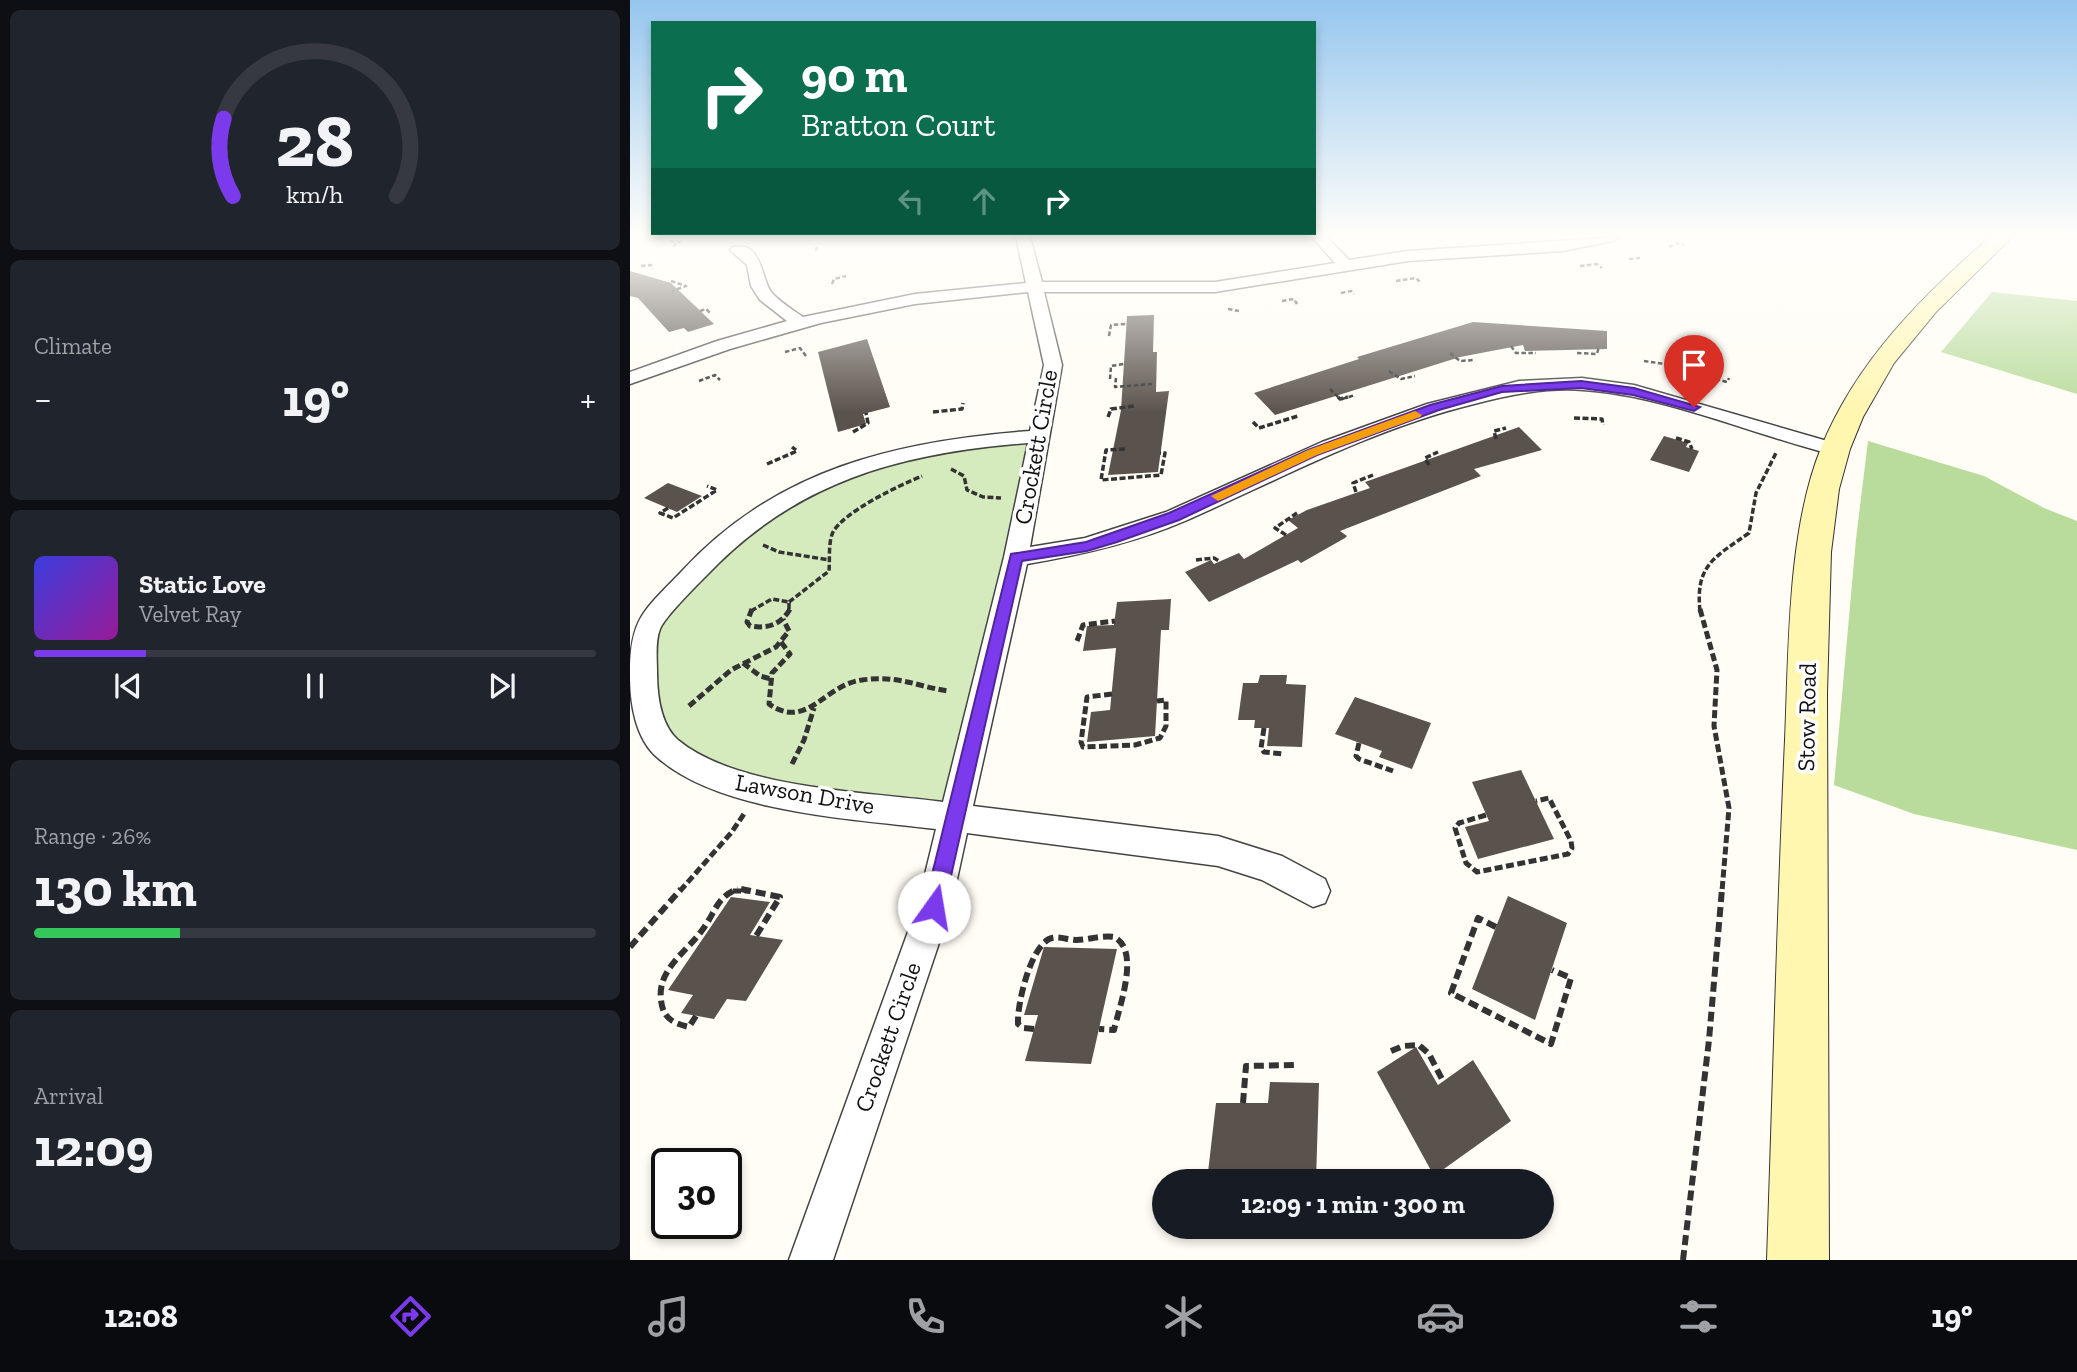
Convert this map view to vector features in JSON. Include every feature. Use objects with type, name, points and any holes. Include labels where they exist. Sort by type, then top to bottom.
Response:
[{"type":"street","points":[[765,296],[799,321]]},
{"type":"street","points":[[630,378],[799,321],[933,296]]},
{"type":"street","name":"Crockett Circle","points":[[811,1260],[934,907],[1016,557],[1041,436],[1052,365],[1038,296]]},
{"type":"street","name":"Stow Road","points":[[1798,1260],[1807,706],[1811,587],[1818,519],[1835,449],[1850,412],[1891,347],[1938,296]]},
{"type":"street","points":[[1016,557],[1087,546],[1112,538],[1174,517],[1329,446],[1434,408],[1519,387],[1581,384],[1634,391],[1835,449]]},
{"type":"street","name":"Lawson Drive","points":[[1041,436],[981,440],[899,454],[847,471],[796,494],[744,527],[699,565],[639,629],[642,690],[649,717],[666,748],[709,775],[761,790],[1218,851],[1270,867],[1313,891]]},
{"type":"path","points":[[1282,301],[1294,299],[1297,304]]},
{"type":"path","points":[[700,311],[706,309],[712,314]]},
{"type":"path","points":[[1228,309],[1239,311]]},
{"type":"path","points":[[1109,336],[1111,325],[1126,324]]},
{"type":"path","points":[[1511,346],[1516,353],[1536,353]]},
{"type":"path","points":[[1577,354],[1597,354],[1598,346]]},
{"type":"path","points":[[785,352],[800,348],[806,356]]},
{"type":"path","points":[[1450,354],[1460,362],[1474,360]]},
{"type":"path","points":[[1644,361],[1665,364],[1669,357]]},
{"type":"path","points":[[1110,379],[1111,366],[1124,364]]},
{"type":"path","points":[[1389,371],[1401,379],[1415,376]]},
{"type":"path","points":[[699,381],[715,375],[720,380]]},
{"type":"path","points":[[1709,377],[1727,382],[1729,378]]},
{"type":"path","points":[[1116,379],[1115,387],[1152,384]]},
{"type":"path","points":[[1330,389],[1340,399],[1355,395]]},
{"type":"path","points":[[933,412],[962,409],[963,403]]},
{"type":"path","points":[[1108,417],[1111,409],[1134,406]]},
{"type":"path","points":[[853,432],[866,426],[866,413]]},
{"type":"path","points":[[1253,422],[1259,428],[1298,416]]},
{"type":"path","points":[[1574,418],[1602,419],[1603,425]]},
{"type":"path","points":[[1496,439],[1494,431],[1506,428]]},
{"type":"path","points":[[1676,438],[1689,442],[1692,449]]},
{"type":"path","points":[[766,464],[797,450],[792,447]]},
{"type":"path","points":[[1683,1260],[1709,1040],[1729,808],[1714,726],[1717,670],[1700,611],[1698,594],[1701,575],[1710,561],[1749,533],[1756,493],[1779,447]]},
{"type":"path","points":[[1125,449],[1106,450],[1101,480],[1161,475],[1165,453],[1160,453]]},
{"type":"path","points":[[1429,465],[1425,458],[1438,452]]},
{"type":"path","points":[[946,469],[964,475],[967,490],[974,494],[1001,498]]},
{"type":"path","points":[[789,601],[829,572],[831,536],[841,523],[902,485],[930,473]]},
{"type":"path","points":[[1356,492],[1353,483],[1373,475]]},
{"type":"path","points":[[668,508],[660,513],[673,518],[717,490],[707,486]]},
{"type":"path","points":[[1286,535],[1275,528],[1297,513]]},
{"type":"path","points":[[760,544],[779,552],[830,560]]},
{"type":"path","points":[[1196,561],[1214,558],[1219,561]]},
{"type":"path","points":[[779,598],[789,601],[790,610],[783,619],[770,626],[756,627],[747,622],[753,608],[765,601],[779,598]]},
{"type":"path","points":[[689,706],[743,663],[766,653],[781,642],[789,631],[783,619]]},
{"type":"path","points":[[1077,641],[1083,625],[1115,621]]},
{"type":"path","points":[[781,642],[790,654],[777,666],[771,679],[769,704],[775,709],[796,712],[815,707],[853,680],[908,680],[948,691]]},
{"type":"path","points":[[743,663],[760,676],[771,679]]},
{"type":"path","points":[[1111,694],[1087,697],[1081,742],[1083,747],[1150,742],[1160,738],[1165,730],[1166,700],[1157,701]]},
{"type":"path","points":[[792,764],[804,740],[815,707]]},
{"type":"path","points":[[1264,728],[1261,748],[1264,751],[1284,754]]},
{"type":"path","points":[[1359,743],[1356,756],[1359,759],[1393,771]]},
{"type":"path","points":[[630,947],[731,833],[761,790]]},
{"type":"path","points":[[1486,815],[1459,823],[1455,828],[1465,863],[1477,872],[1567,854],[1572,848],[1571,841],[1549,798],[1536,801]]},
{"type":"path","points":[[696,1016],[688,1027],[673,1023],[662,1012],[659,987],[667,971],[695,941],[717,904],[730,892],[739,890],[780,897],[756,936]]},
{"type":"path","points":[[1496,927],[1478,918],[1451,993],[1552,1044],[1571,978],[1552,970]]},
{"type":"path","points":[[1034,1029],[1023,1028],[1016,1017],[1021,995],[1039,948],[1048,940],[1059,937],[1078,940],[1096,935],[1111,935],[1121,939],[1127,953],[1125,972],[1114,1030],[1099,1029]]},
{"type":"path","points":[[1391,1051],[1409,1043],[1418,1044],[1427,1052],[1443,1081]]},
{"type":"path","points":[[1242,1102],[1246,1066],[1295,1065]]},
{"type":"green space","points":[[1989,296],[2028,296],[2077,301],[2077,394],[1941,352]]},
{"type":"green space","points":[[1041,436],[954,817],[817,800],[666,748],[647,628],[744,527],[899,454]]},
{"type":"green space","points":[[1868,441],[1984,476],[2044,508],[2077,521],[2077,850],[1914,814],[1834,785],[1856,539]]},
{"type":"building","points":[[630,296],[684,296],[714,324],[688,332],[684,328],[669,332],[638,298]]},
{"type":"building","points":[[1154,315],[1156,392],[1169,391],[1158,472],[1108,475],[1121,410],[1127,316]]},
{"type":"building","points":[[1473,322],[1607,331],[1607,349],[1525,351],[1523,345],[1460,357],[1275,415],[1254,393],[1359,359],[1357,357]]},
{"type":"building","points":[[867,339],[890,407],[863,414],[866,424],[838,432],[818,352]]},
{"type":"building","points":[[1519,427],[1542,450],[1474,469],[1481,476],[1340,531],[1347,536],[1301,563],[1298,560],[1209,602],[1185,572],[1211,560],[1214,564],[1239,553],[1244,559],[1298,528],[1288,520],[1307,510],[1370,488],[1365,482]]},
{"type":"building","points":[[1664,436],[1688,443],[1686,447],[1699,451],[1689,472],[1650,460]]},
{"type":"building","points":[[668,483],[702,496],[677,512],[644,498]]},
{"type":"building","points":[[1171,599],[1169,630],[1161,630],[1155,736],[1087,742],[1091,712],[1110,710],[1116,648],[1083,651],[1087,626],[1114,625],[1117,602]]},
{"type":"building","points":[[1260,675],[1287,675],[1286,684],[1306,685],[1302,747],[1267,746],[1269,728],[1254,728],[1255,720],[1238,720],[1243,683],[1258,683]]},
{"type":"building","points":[[1355,697],[1431,723],[1412,769],[1379,757],[1382,751],[1335,734]]},
{"type":"building","points":[[1521,770],[1554,839],[1478,859],[1465,827],[1489,821],[1472,782]]},
{"type":"building","points":[[1508,896],[1567,923],[1535,1020],[1472,989]]},
{"type":"building","points":[[731,897],[770,902],[750,935],[783,940],[746,1001],[727,999],[714,1019],[681,1013],[693,995],[668,990]]},
{"type":"building","points":[[1044,947],[1117,949],[1091,1064],[1025,1061],[1038,1015],[1024,1015]]},
{"type":"building","points":[[1416,1047],[1438,1085],[1473,1060],[1511,1121],[1444,1169],[1430,1169],[1377,1072]]},
{"type":"building","points":[[1270,1082],[1319,1083],[1316,1169],[1208,1169],[1216,1103],[1268,1103]]},
{"type":"slow traffic","points":[[1218,496],[1312,453],[1415,415]]},
{"type":"route","points":[[934,907],[1016,557],[1087,546],[1174,517],[1312,453],[1434,408],[1502,389],[1581,384],[1634,391],[1694,407]]}]
